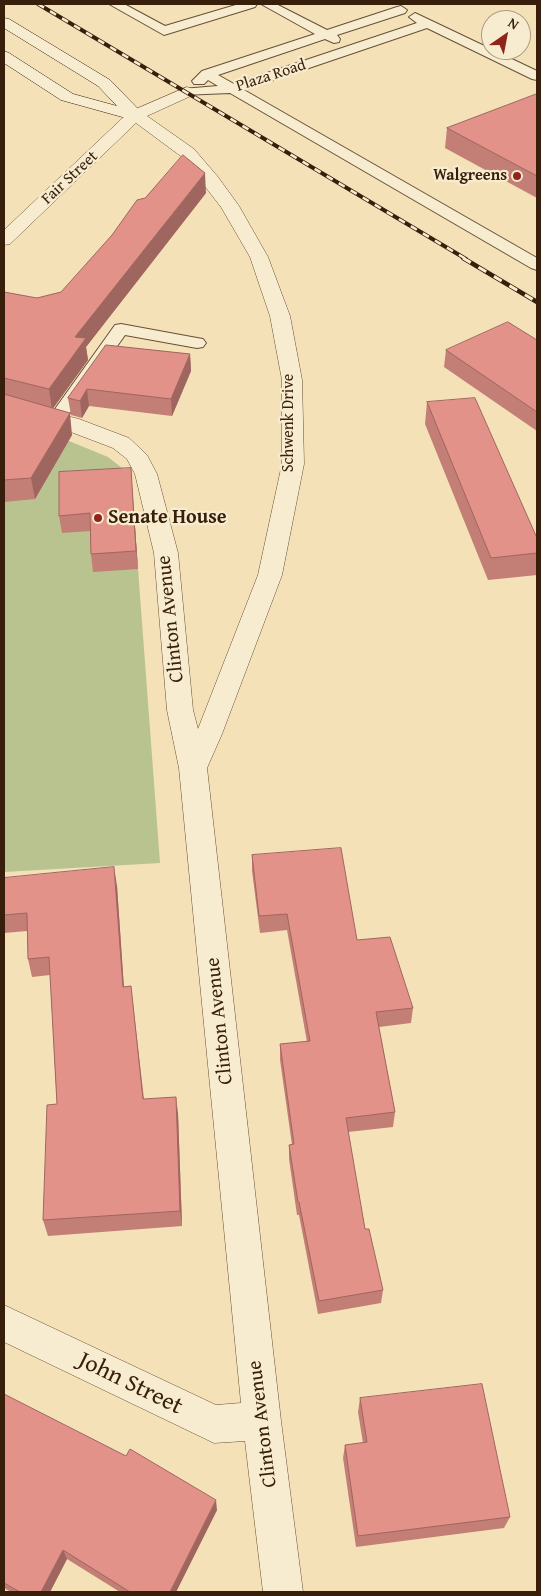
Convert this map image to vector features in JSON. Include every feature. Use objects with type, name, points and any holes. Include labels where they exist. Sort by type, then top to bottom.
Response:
[{"type":"street","name":"Schwenk Drive","points":[[4,22],[104,83],[135,115],[188,153],[230,206],[259,257],[280,316],[292,380],[293,464],[270,574],[209,734],[193,768]]},
{"type":"street","name":"Schwenk Drive","points":[[4,56],[68,96],[135,115]]},
{"type":"street","name":"Plaza Road","points":[[135,115],[187,92]]},
{"type":"street","name":"Fair Street","points":[[4,240],[135,115]]},
{"type":"street","points":[[4,407],[56,420]]},
{"type":"street","name":"Clinton Avenue","points":[[56,420],[121,444],[136,455],[146,474],[166,553],[180,710],[193,768],[262,1422],[283,1592]]},
{"type":"street","name":"John Street","points":[[4,1323],[214,1424],[262,1422]]},
{"type":"lane","points":[[116,4],[164,31],[251,4]]},
{"type":"lane","name":"Plaza Road","points":[[266,4],[353,48]]},
{"type":"lane","points":[[388,4],[537,76]]},
{"type":"lane","name":"Plaza Road","points":[[187,92],[207,74],[401,10]]},
{"type":"lane","name":"Plaza Road","points":[[187,92],[233,89],[428,23]]},
{"type":"lane","points":[[207,74],[537,265]]},
{"type":"lane","points":[[518,253],[537,245]]},
{"type":"lane","points":[[56,420],[121,329],[196,343]]},
{"type":"green space","points":[[69,441],[108,457],[131,475],[160,863],[4,872],[4,502]]},
{"type":"building","points":[[537,94],[537,176],[447,128]]},
{"type":"building","points":[[183,155],[205,173],[75,337],[86,338],[49,389],[4,378],[4,292],[37,298],[61,292],[112,235],[137,200],[145,198]]},
{"type":"building","points":[[508,322],[537,340],[537,412],[446,350]]},
{"type":"building","points":[[106,345],[190,354],[171,399],[87,389],[80,401],[68,398]]},
{"type":"building","points":[[4,394],[70,413],[31,478],[4,480]]},
{"type":"building","points":[[475,398],[537,538],[537,553],[491,558],[427,402]]},
{"type":"building","name":"Senate House","points":[[131,468],[136,551],[91,554],[90,513],[59,516],[59,472]]},
{"type":"building","points":[[341,848],[357,940],[390,937],[413,1008],[376,1012],[395,1112],[346,1118],[365,1229],[369,1229],[383,1290],[319,1301],[298,1202],[289,1145],[294,1144],[280,1044],[310,1041],[287,914],[259,916],[252,855]]},
{"type":"building","points":[[114,867],[123,987],[131,986],[143,1099],[176,1097],[180,1211],[43,1220],[47,1105],[57,1104],[49,957],[28,959],[27,913],[4,915],[4,878]]},
{"type":"building","points":[[482,1384],[510,1517],[358,1536],[345,1445],[367,1442],[360,1398]]},
{"type":"building","points":[[4,1394],[126,1456],[130,1449],[216,1500],[170,1592],[130,1592],[63,1550],[41,1592],[20,1592],[4,1583]]},
{"type":"railway","points":[[38,4],[466,259]]},
{"type":"railway","points":[[463,258],[537,302]]},
{"type":"place","name":"Walgreens","points":[[517,176]]},
{"type":"place","name":"Senate House","points":[[98,518]]}]
